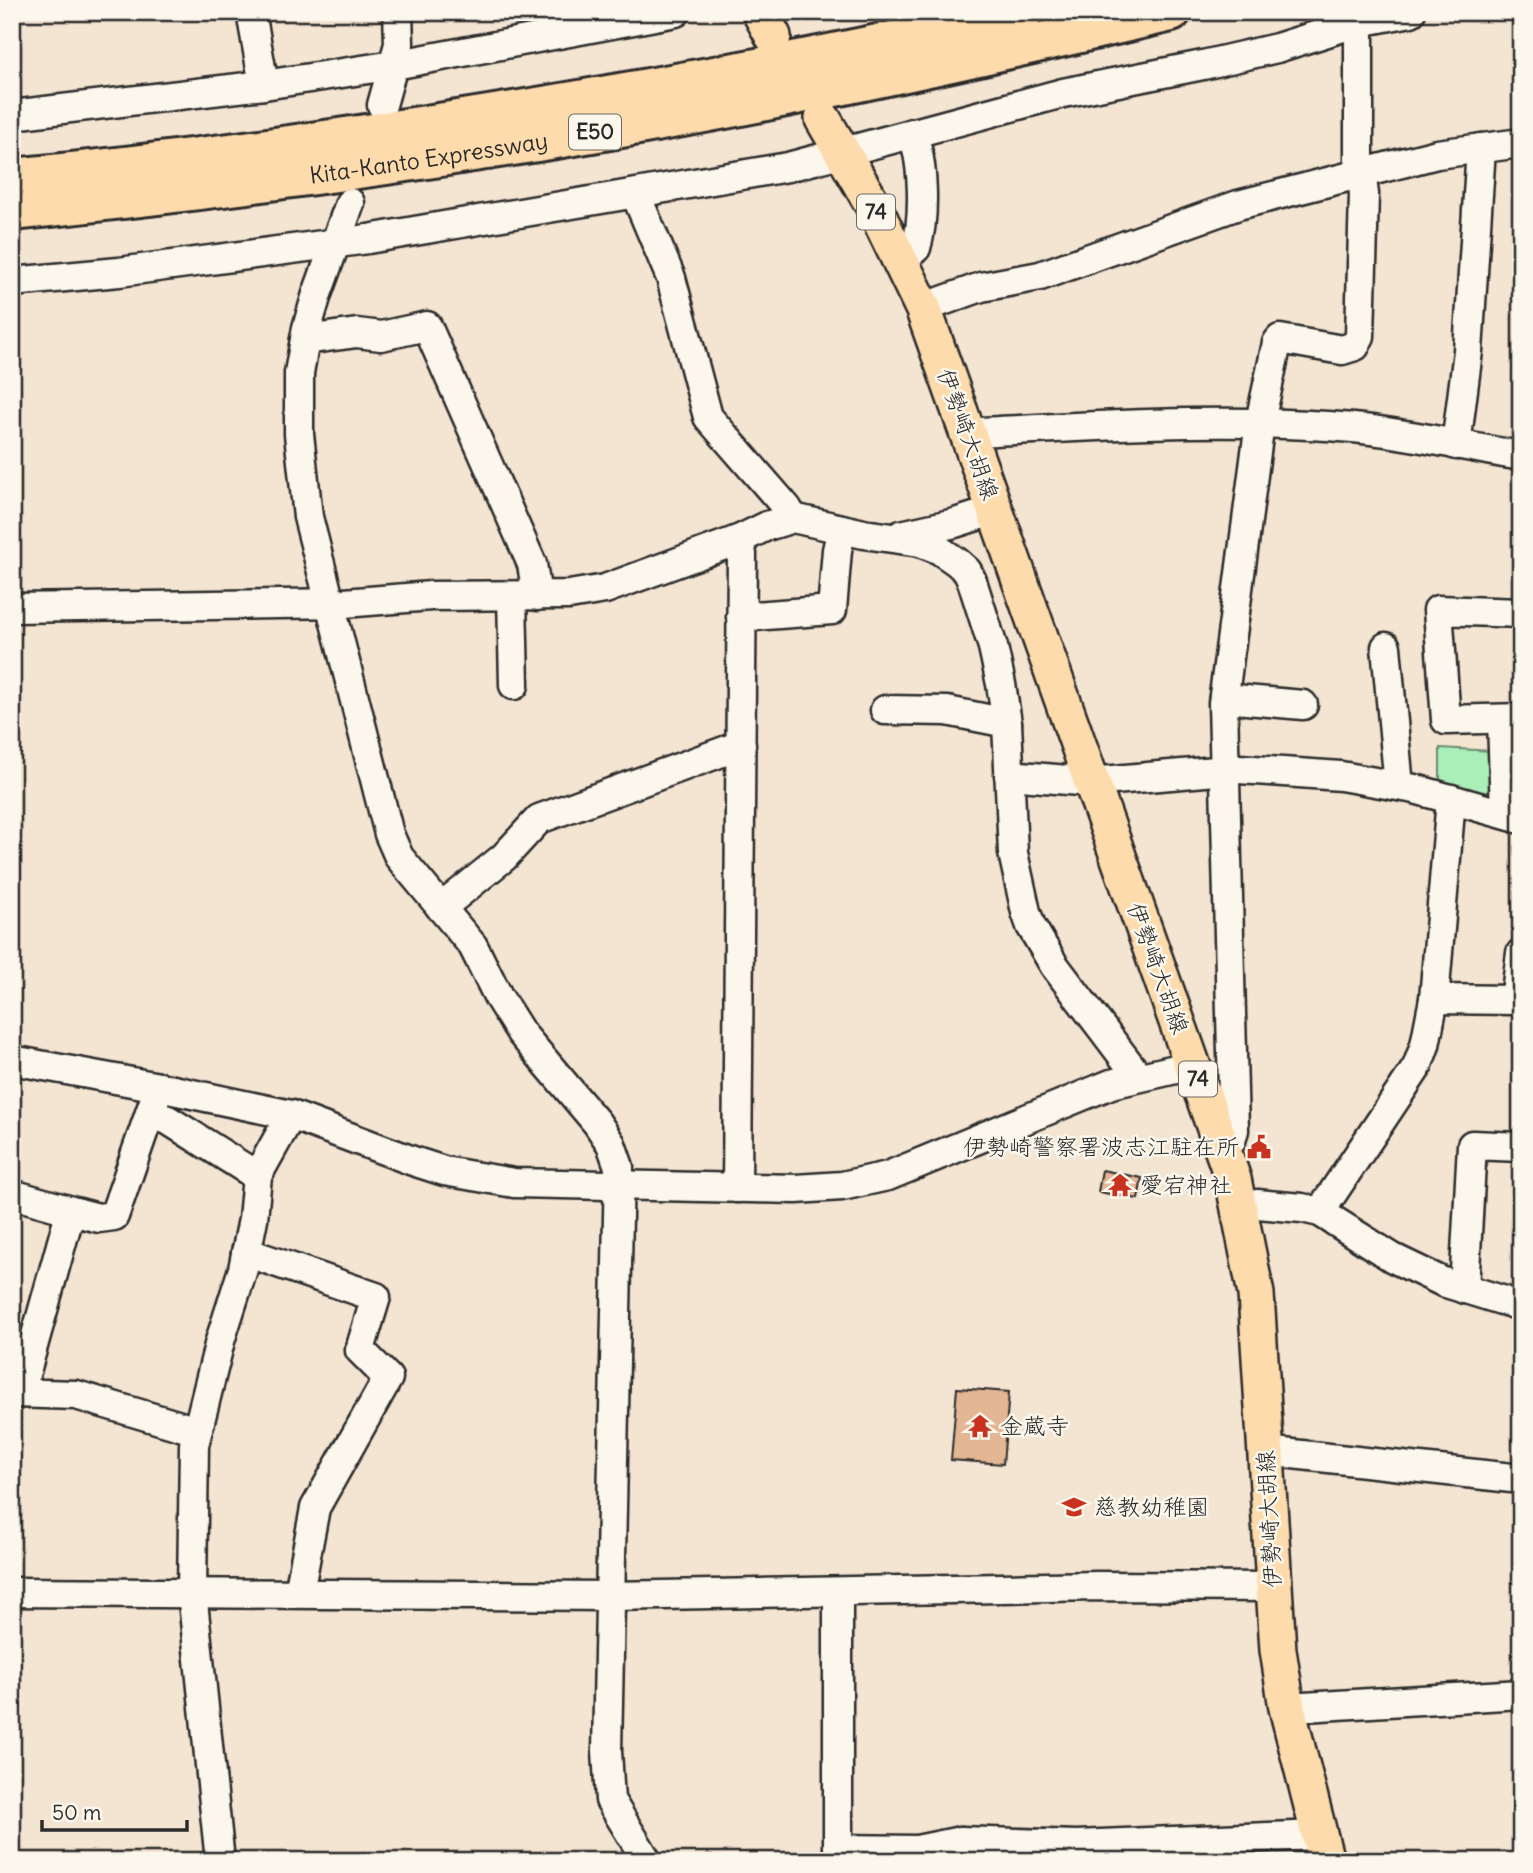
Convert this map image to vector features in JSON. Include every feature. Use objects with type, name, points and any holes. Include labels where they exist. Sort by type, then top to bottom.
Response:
[{"type":"highway","name":"Kita-Kanto Expressway","points":[[12,178],[219,155],[484,116],[766,66],[1023,12]]},
{"type":"highway","name":"Kita-Kanto Expressway","points":[[12,211],[342,171],[628,127],[966,59],[1171,12]]},
{"type":"main road","name":"伊勢崎大胡線","points":[[823,119],[901,261],[922,308],[1223,1149],[1240,1209],[1256,1294],[1278,1650],[1287,1709],[1322,1848]]},
{"type":"street","points":[[251,12],[264,85]]},
{"type":"street","points":[[382,105],[399,44],[398,12]]},
{"type":"street","points":[[12,115],[264,85],[394,65],[676,12]]},
{"type":"street","points":[[12,282],[65,279],[336,243],[636,195],[788,167],[1063,93],[1276,48],[1359,17],[1411,12]]},
{"type":"street","points":[[1223,1149],[1231,1142],[1234,1130],[1224,698],[1260,422],[1277,343],[1280,339],[1342,350],[1355,346],[1358,341],[1364,194],[1359,172],[1359,17]]},
{"type":"street","points":[[901,261],[916,248],[920,220],[919,166],[912,133]]},
{"type":"street","points":[[922,308],[981,287],[1040,276],[1238,205],[1437,154],[1521,143]]},
{"type":"street","points":[[1456,445],[1468,351],[1481,148]]},
{"type":"street","points":[[636,195],[671,278],[708,417],[793,518]]},
{"type":"street","points":[[350,203],[317,294],[305,340],[299,395],[301,463],[309,517],[389,834],[399,857],[473,946],[499,998],[522,1033],[597,1123],[611,1144],[619,1167],[607,1751],[610,1800],[646,1861]]},
{"type":"street","points":[[305,340],[357,333],[381,336],[427,326],[532,564],[525,596],[514,685]]},
{"type":"street","points":[[969,435],[976,432],[1097,426],[1260,422],[1370,429],[1521,456]]},
{"type":"street","points":[[893,537],[955,523],[996,510]]},
{"type":"street","points":[[12,608],[331,603],[431,596],[569,595],[605,589],[793,518],[920,542],[938,549],[967,571],[978,596],[993,647],[1007,723],[1013,853],[1021,895],[1031,926],[1054,965],[1138,1076]]},
{"type":"street","points":[[741,617],[832,610],[837,550],[842,528]]},
{"type":"street","points":[[737,1188],[742,554],[738,540]]},
{"type":"street","points":[[1009,775],[1091,782],[1224,770],[1272,770],[1342,776],[1399,786],[1513,816],[1511,718],[1446,720],[1438,610],[1521,613]]},
{"type":"street","points":[[1386,647],[1399,786]]},
{"type":"street","points":[[1224,698],[1303,705]]},
{"type":"street","points":[[885,710],[947,711],[1007,723]]},
{"type":"street","points":[[441,908],[504,857],[539,819],[741,745]]},
{"type":"street","points":[[1320,1212],[1417,1067],[1425,1045],[1434,999],[1451,799]]},
{"type":"street","points":[[1434,999],[1515,1000],[1521,953]]},
{"type":"street","points":[[12,1060],[291,1115],[444,1171],[514,1183],[796,1189],[842,1186],[888,1176],[920,1165],[1086,1093],[1138,1076],[1193,1065]]},
{"type":"street","points":[[12,1194],[99,1218],[114,1216],[159,1087]]},
{"type":"street","points":[[150,1114],[168,1120],[257,1176]]},
{"type":"street","points":[[220,1861],[192,1592],[194,1445],[220,1340],[246,1252],[253,1219],[257,1176],[291,1115]]},
{"type":"street","points":[[1464,1289],[1472,1145],[1521,1147]]},
{"type":"street","points":[[1240,1209],[1257,1204],[1320,1212],[1393,1258],[1443,1282],[1521,1306]]},
{"type":"street","points":[[79,1213],[68,1220],[16,1393],[76,1395],[197,1431]]},
{"type":"street","points":[[246,1252],[376,1297],[360,1350],[388,1378],[315,1508],[299,1593]]},
{"type":"street","points":[[1265,1451],[1521,1479]]},
{"type":"street","points":[[12,1592],[612,1596],[1098,1586],[1273,1587]]},
{"type":"street","points":[[838,1593],[838,1849],[961,1851],[1076,1845],[1322,1848]]},
{"type":"street","points":[[1287,1709],[1521,1694]]},
{"type":"green space","points":[[1440,748],[1493,751],[1492,786],[1484,795],[1440,783]]},
{"type":"building","name":"愛宕神社","points":[[1102,1170],[1142,1178],[1138,1199],[1098,1192]]},
{"type":"building","name":"金蔵寺","points":[[957,1388],[1009,1392],[1003,1464],[951,1460]]},
{"type":"place","name":"伊勢崎警察署波志江駐在所","points":[[1259,1147]]},
{"type":"place","name":"愛宕神社","points":[[1120,1185]]},
{"type":"place","name":"金蔵寺","points":[[980,1426]]},
{"type":"place","name":"慈教幼稚園","points":[[1074,1507]]}]
